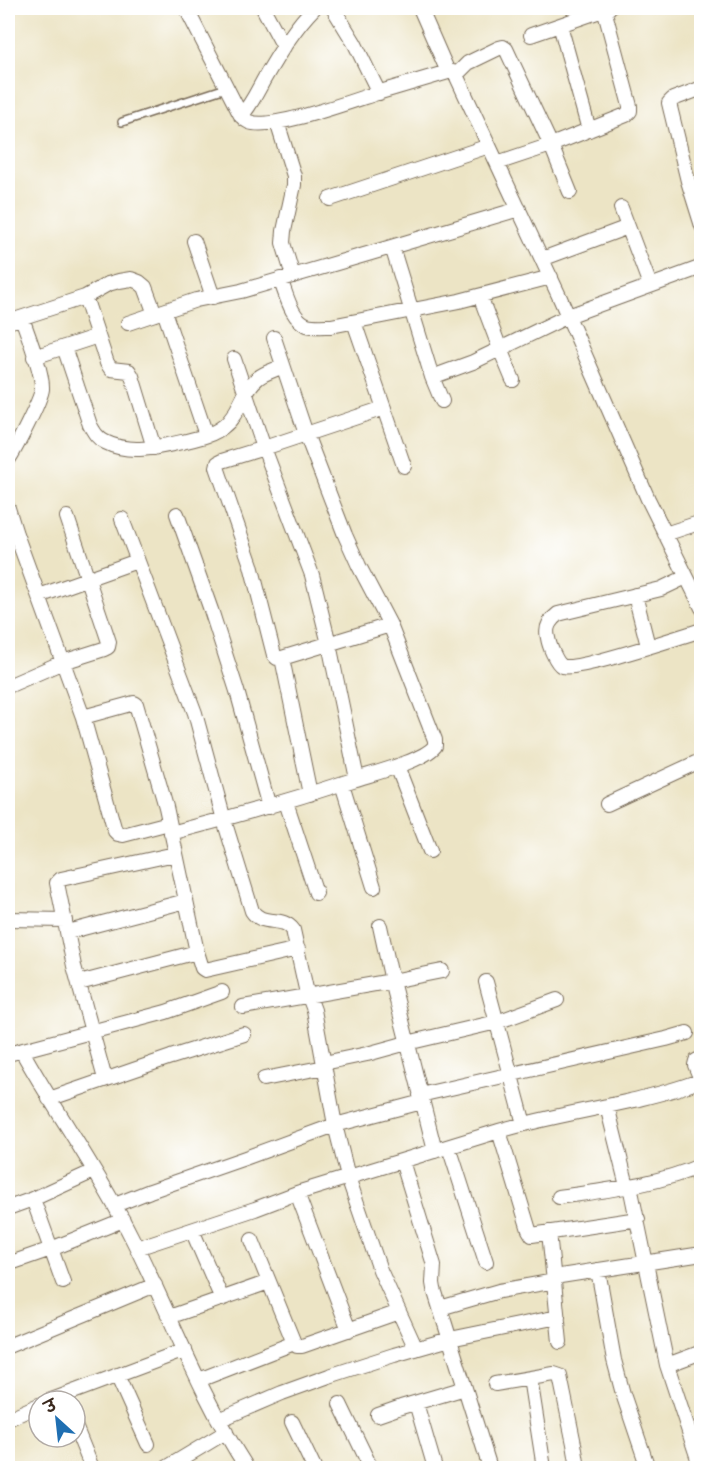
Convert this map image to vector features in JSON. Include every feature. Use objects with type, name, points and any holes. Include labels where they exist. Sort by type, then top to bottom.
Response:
[{"type":"street","points":[[186,8],[241,116],[248,122],[260,124],[304,116],[452,73],[503,47],[507,49],[570,192]]},
{"type":"street","points":[[262,8],[284,47]]},
{"type":"street","points":[[241,116],[251,106],[284,47],[314,8]]},
{"type":"street","points":[[333,8],[356,44],[379,93]]},
{"type":"street","points":[[420,8],[519,208],[648,500],[702,608]]},
{"type":"street","points":[[497,163],[551,145],[626,115],[630,111],[607,8],[531,35]]},
{"type":"street","points":[[560,25],[589,130]]},
{"type":"street","points":[[702,88],[673,99],[669,103],[688,181],[702,226]]},
{"type":"street","points":[[277,122],[294,176],[283,243],[286,278],[293,311],[305,324],[332,326],[354,322],[480,296],[551,277]]},
{"type":"street","points":[[330,199],[489,146]]},
{"type":"street","points":[[128,323],[196,300],[241,291],[519,208]]},
{"type":"street","points":[[621,208],[650,285]]},
{"type":"street","points":[[542,259],[628,227]]},
{"type":"street","points":[[194,241],[213,297]]},
{"type":"street","points":[[392,247],[432,377],[442,401]]},
{"type":"street","points":[[432,377],[472,362],[568,316],[702,267]]},
{"type":"street","points":[[8,322],[85,297],[108,284],[131,279],[139,282],[145,287],[160,312],[206,435]]},
{"type":"street","points":[[480,296],[513,380]]},
{"type":"street","points":[[85,297],[111,369],[129,371],[132,376],[154,448]]},
{"type":"street","points":[[8,460],[40,396],[42,387],[22,318]]},
{"type":"street","points":[[354,322],[404,466]]},
{"type":"street","points":[[34,357],[98,336]]},
{"type":"street","points":[[8,508],[83,717],[115,831],[118,834],[224,820],[397,766],[432,750],[435,740],[390,625],[345,535],[306,434],[274,338]]},
{"type":"street","points":[[64,347],[90,425],[96,436],[105,442],[128,449],[154,448],[216,432],[234,417],[259,376],[283,366]]},
{"type":"street","points":[[234,359],[264,448],[312,575],[357,779]]},
{"type":"street","points":[[384,408],[222,461],[217,467],[251,566],[272,650],[277,658],[390,625]]},
{"type":"street","points":[[177,514],[237,691],[269,807]]},
{"type":"street","points":[[8,686],[63,662],[108,647],[109,642],[67,517]]},
{"type":"street","points":[[122,519],[195,713],[252,911],[256,917],[284,922],[293,930],[306,989],[314,1010],[335,1125],[348,1177],[380,1270],[416,1349]]},
{"type":"street","points":[[665,534],[702,522]]},
{"type":"street","points":[[39,596],[137,561]]},
{"type":"street","points":[[686,577],[662,589],[558,614],[547,628],[548,638],[557,661],[562,666],[570,668],[702,630]]},
{"type":"street","points":[[635,595],[648,646]]},
{"type":"street","points":[[282,658],[310,794]]},
{"type":"street","points":[[83,717],[136,704],[170,828],[202,968],[205,970],[298,950]]},
{"type":"street","points":[[607,804],[702,760]]},
{"type":"street","points":[[397,766],[430,851]]},
{"type":"street","points":[[342,784],[374,887]]},
{"type":"street","points":[[286,802],[316,893]]},
{"type":"street","points":[[105,1079],[74,966],[57,883],[61,879],[175,854]]},
{"type":"street","points":[[8,919],[66,926],[186,901]]},
{"type":"street","points":[[380,926],[435,1152]]},
{"type":"street","points":[[80,984],[197,952]]},
{"type":"street","points":[[243,1007],[442,971]]},
{"type":"street","points":[[486,982],[524,1124]]},
{"type":"street","points":[[8,1054],[166,1012],[222,992]]},
{"type":"street","points":[[264,1079],[497,1022],[556,1000]]},
{"type":"street","points":[[115,1205],[335,1125],[421,1099],[511,1074],[687,1033]]},
{"type":"street","points":[[50,1099],[171,1056],[243,1034]]},
{"type":"street","points":[[22,1051],[115,1205],[222,1426],[247,1468]]},
{"type":"street","points":[[137,1248],[297,1193],[499,1131],[684,1087],[701,1081],[695,1065],[696,1061],[702,1058]]},
{"type":"street","points":[[607,1106],[638,1220],[667,1365],[698,1467]]},
{"type":"street","points":[[499,1131],[530,1233],[638,1220]]},
{"type":"street","points":[[449,1147],[486,1262]]},
{"type":"street","points":[[402,1161],[434,1265],[433,1283],[440,1308],[490,1468]]},
{"type":"street","points":[[559,1197],[629,1186],[699,1167],[702,1195]]},
{"type":"street","points":[[8,1208],[94,1171]]},
{"type":"street","points":[[297,1193],[349,1330]]},
{"type":"street","points":[[33,1199],[63,1282]]},
{"type":"street","points":[[8,1264],[123,1220]]},
{"type":"street","points":[[192,1230],[222,1299]]},
{"type":"street","points":[[549,1232],[560,1342]]},
{"type":"street","points":[[252,1240],[294,1344]]},
{"type":"street","points":[[440,1308],[499,1291],[554,1279],[702,1254]]},
{"type":"street","points":[[598,1270],[614,1360],[648,1468]]},
{"type":"street","points":[[169,1317],[269,1282]]},
{"type":"street","points":[[8,1346],[154,1285]]},
{"type":"street","points":[[199,1380],[294,1344],[302,1346],[399,1312]]},
{"type":"street","points":[[166,1468],[222,1426],[282,1393],[329,1376],[450,1339],[558,1317]]},
{"type":"street","points":[[83,1389],[185,1350]]},
{"type":"street","points":[[667,1365],[702,1352]]},
{"type":"street","points":[[495,1384],[554,1374],[560,1376],[578,1468]]},
{"type":"street","points":[[117,1375],[148,1444]]},
{"type":"street","points":[[530,1378],[544,1468]]},
{"type":"street","points":[[378,1415],[465,1388]]},
{"type":"street","points":[[416,1403],[435,1468]]},
{"type":"street","points":[[340,1404],[371,1468]]},
{"type":"street","points":[[8,1419],[27,1410]]},
{"type":"street","points":[[292,1422],[314,1468]]},
{"type":"street","points":[[84,1449],[92,1468]]},
{"type":"lane","points":[[122,122],[226,88]]}]
